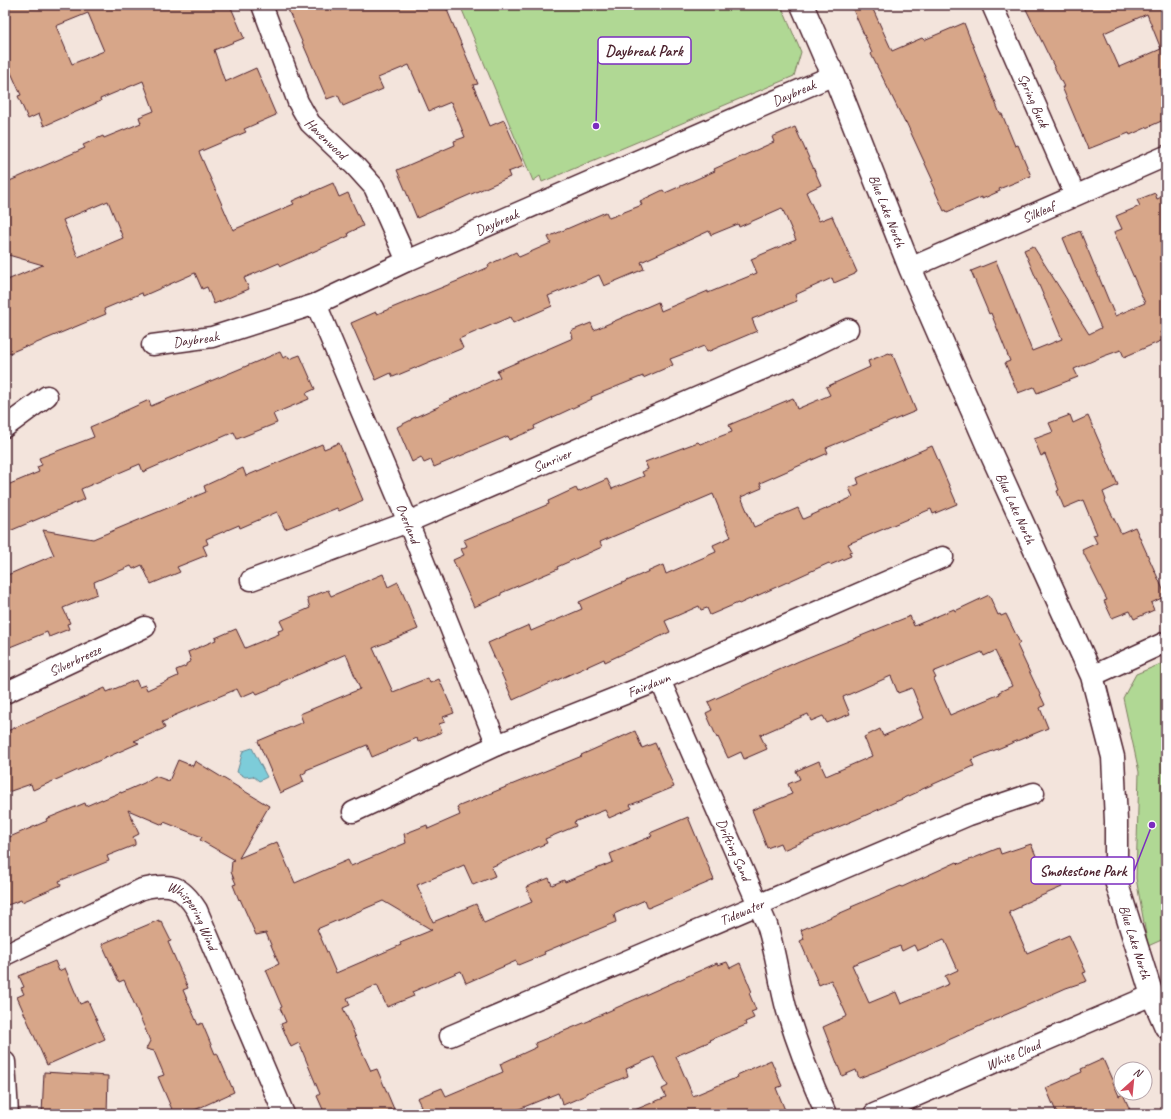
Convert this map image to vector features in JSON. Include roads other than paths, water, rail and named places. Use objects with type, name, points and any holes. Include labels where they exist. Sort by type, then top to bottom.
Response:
[{"type":"street","name":"Havenwood","points":[[262,5],[298,102],[310,123],[355,166],[374,187],[407,261]]},
{"type":"street","name":"Blue Lake North","points":[[802,5],[834,74],[910,268],[989,449],[1092,676],[1113,757],[1116,821],[1116,881],[1152,995],[1166,1027]]},
{"type":"street","name":"Spring Buck","points":[[992,5],[1075,195]]},
{"type":"street","name":"Daybreak","points":[[152,346],[212,337],[316,304],[407,261],[834,74]]},
{"type":"street","name":"Silkleaf","points":[[910,268],[1166,156]]},
{"type":"street","name":"Overland","points":[[316,304],[408,522],[497,745]]},
{"type":"street","name":"Sunriver","points":[[251,580],[408,522],[791,357],[848,329]]},
{"type":"street","points":[[5,427],[47,396]]},
{"type":"street","name":"Fairdawn","points":[[353,812],[497,745],[660,680],[943,557]]},
{"type":"street","name":"Silverbreeze","points":[[5,693],[145,628]]},
{"type":"street","points":[[1092,676],[1166,642]]},
{"type":"street","name":"Drifting Sand","points":[[660,680],[770,933],[787,1010],[810,1078],[826,1114]]},
{"type":"street","name":"Tidewater","points":[[450,1036],[969,815],[1034,793]]},
{"type":"street","name":"Whispering Wind","points":[[5,955],[142,889],[158,885],[176,887],[189,897],[198,910],[284,1114]]},
{"type":"street","name":"White Cloud","points":[[874,1114],[1152,995]]},
{"type":"street","points":[[5,1062],[8,1114]]},
{"type":"water","points":[[252,748],[267,777],[259,781],[253,776],[245,777],[237,772],[243,751]]},
{"type":"place","name":"Daybreak Park","points":[[596,126]]},
{"type":"place","name":"Smokestone Park","points":[[1152,825]]}]
